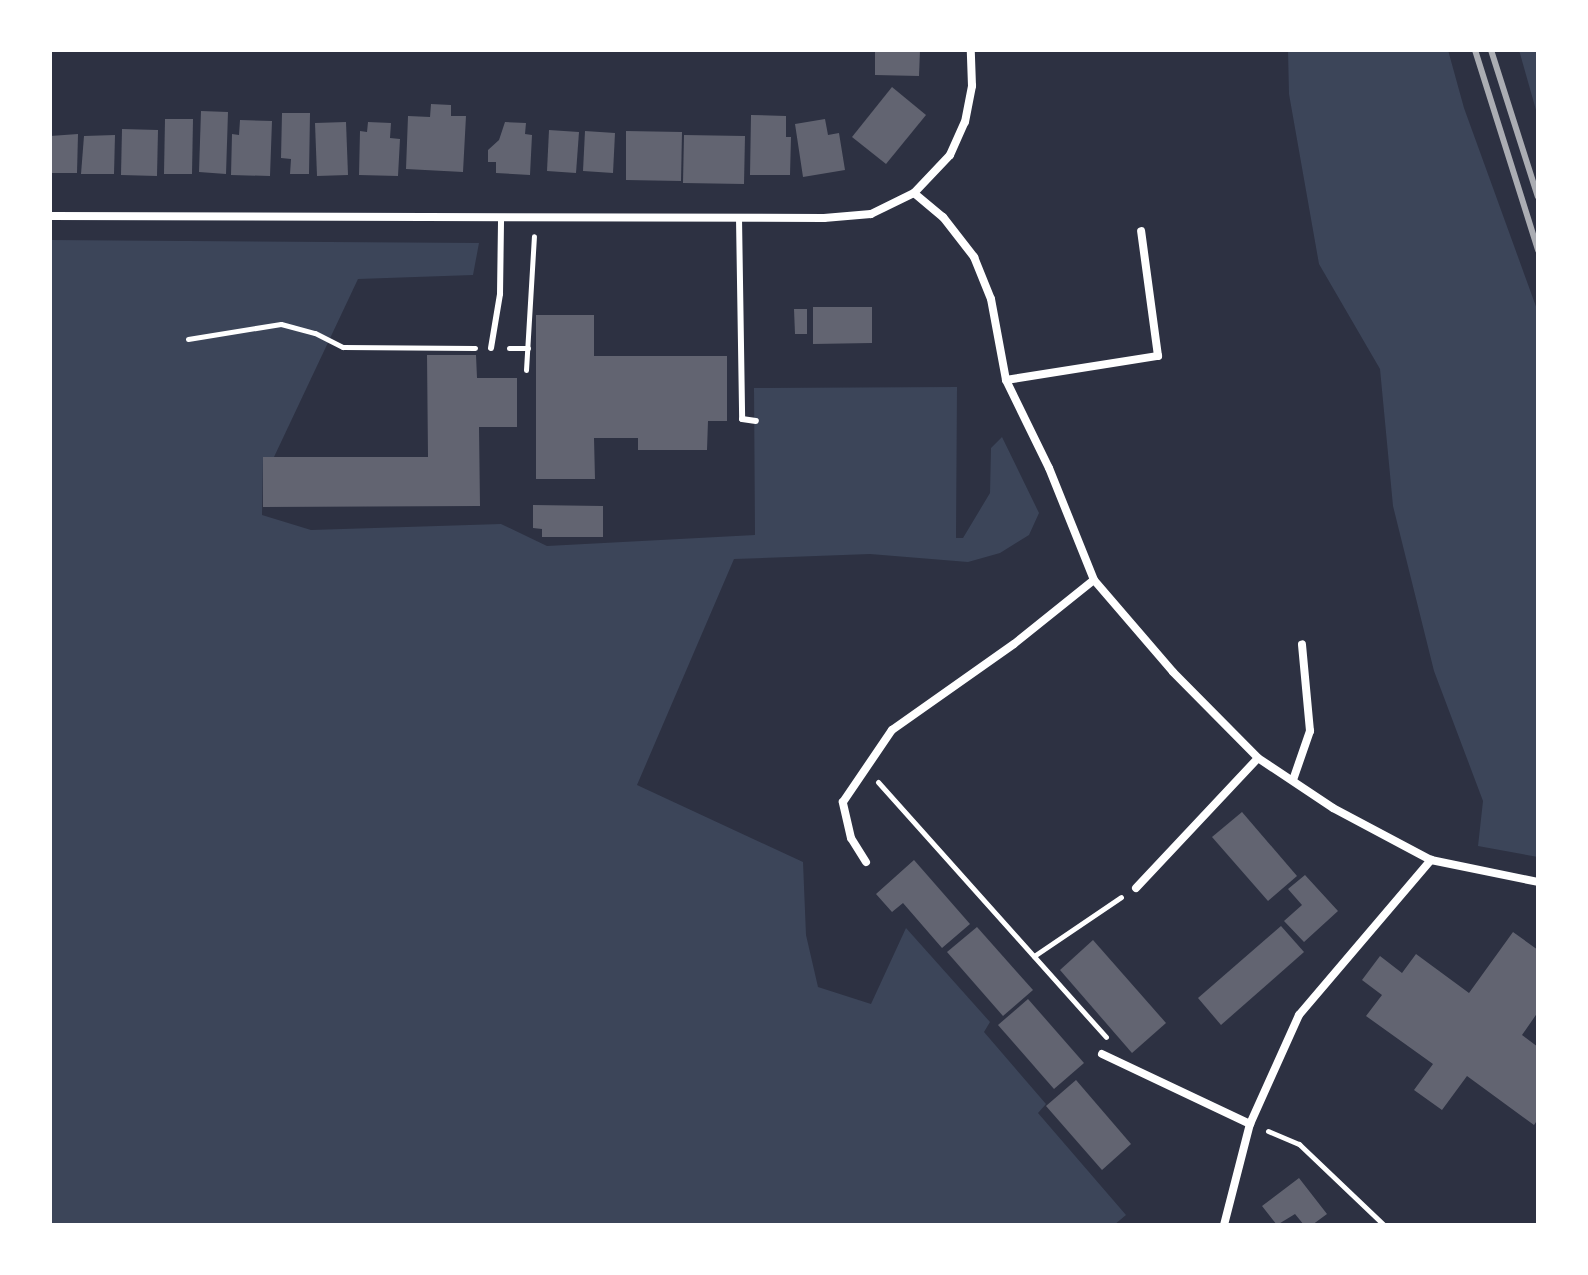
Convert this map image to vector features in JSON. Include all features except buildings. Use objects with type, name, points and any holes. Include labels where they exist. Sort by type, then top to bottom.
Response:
[{"type":"street","points":[[50,216],[535,219],[871,214],[914,193],[950,155],[965,122],[972,86],[971,50]]},
{"type":"street","points":[[914,193],[943,217],[974,257],[991,299],[1006,380],[1049,468],[1094,580],[1173,672],[1258,758],[1333,808],[1431,860],[1538,882]]},
{"type":"street","points":[[1006,380],[1158,356],[1141,231]]},
{"type":"street","points":[[866,862],[851,838],[843,802],[892,730],[990,662],[1094,580]]},
{"type":"street","points":[[1293,780],[1310,731],[1302,644]]},
{"type":"street","points":[[1136,888],[1258,758]]},
{"type":"street","points":[[1224,1225],[1250,1124],[1299,1015],[1431,860]]},
{"type":"street","points":[[1102,1054],[1250,1124]]},
{"type":"lane","points":[[739,218],[742,419],[756,421]]},
{"type":"lane","points":[[491,348],[500,294],[501,219]]},
{"type":"path","points":[[526,370],[535,219]]},
{"type":"path","points":[[188,339],[281,324],[315,333],[343,347],[528,348]]},
{"type":"path","points":[[866,769],[1136,1070]]},
{"type":"path","points":[[1034,956],[1136,888]]},
{"type":"path","points":[[1250,1124],[1299,1144],[1384,1225]]},
{"type":"shaded area","points":[[1288,50],[1448,50],[1464,108],[1538,312],[1538,857],[1478,846],[1483,801],[1434,671],[1393,506],[1380,369],[1319,264],[1289,94]]},
{"type":"shaded area","points":[[1519,50],[1538,50],[1538,117]]},
{"type":"shaded area","points":[[50,240],[479,243],[473,275],[358,279],[274,457],[263,458],[262,515],[311,530],[501,524],[547,546],[755,535],[754,388],[957,387],[956,538],[963,538],[990,493],[991,448],[1002,437],[1039,513],[1029,535],[1000,553],[968,562],[870,554],[734,559],[637,785],[803,862],[806,935],[818,987],[871,1004],[906,928],[990,1022],[984,1032],[1046,1104],[1038,1113],[1126,1215],[1114,1225],[50,1225]]},
{"type":"railway","points":[[1475,50],[1538,250]]},
{"type":"railway","points":[[1491,50],[1538,197]]}]
